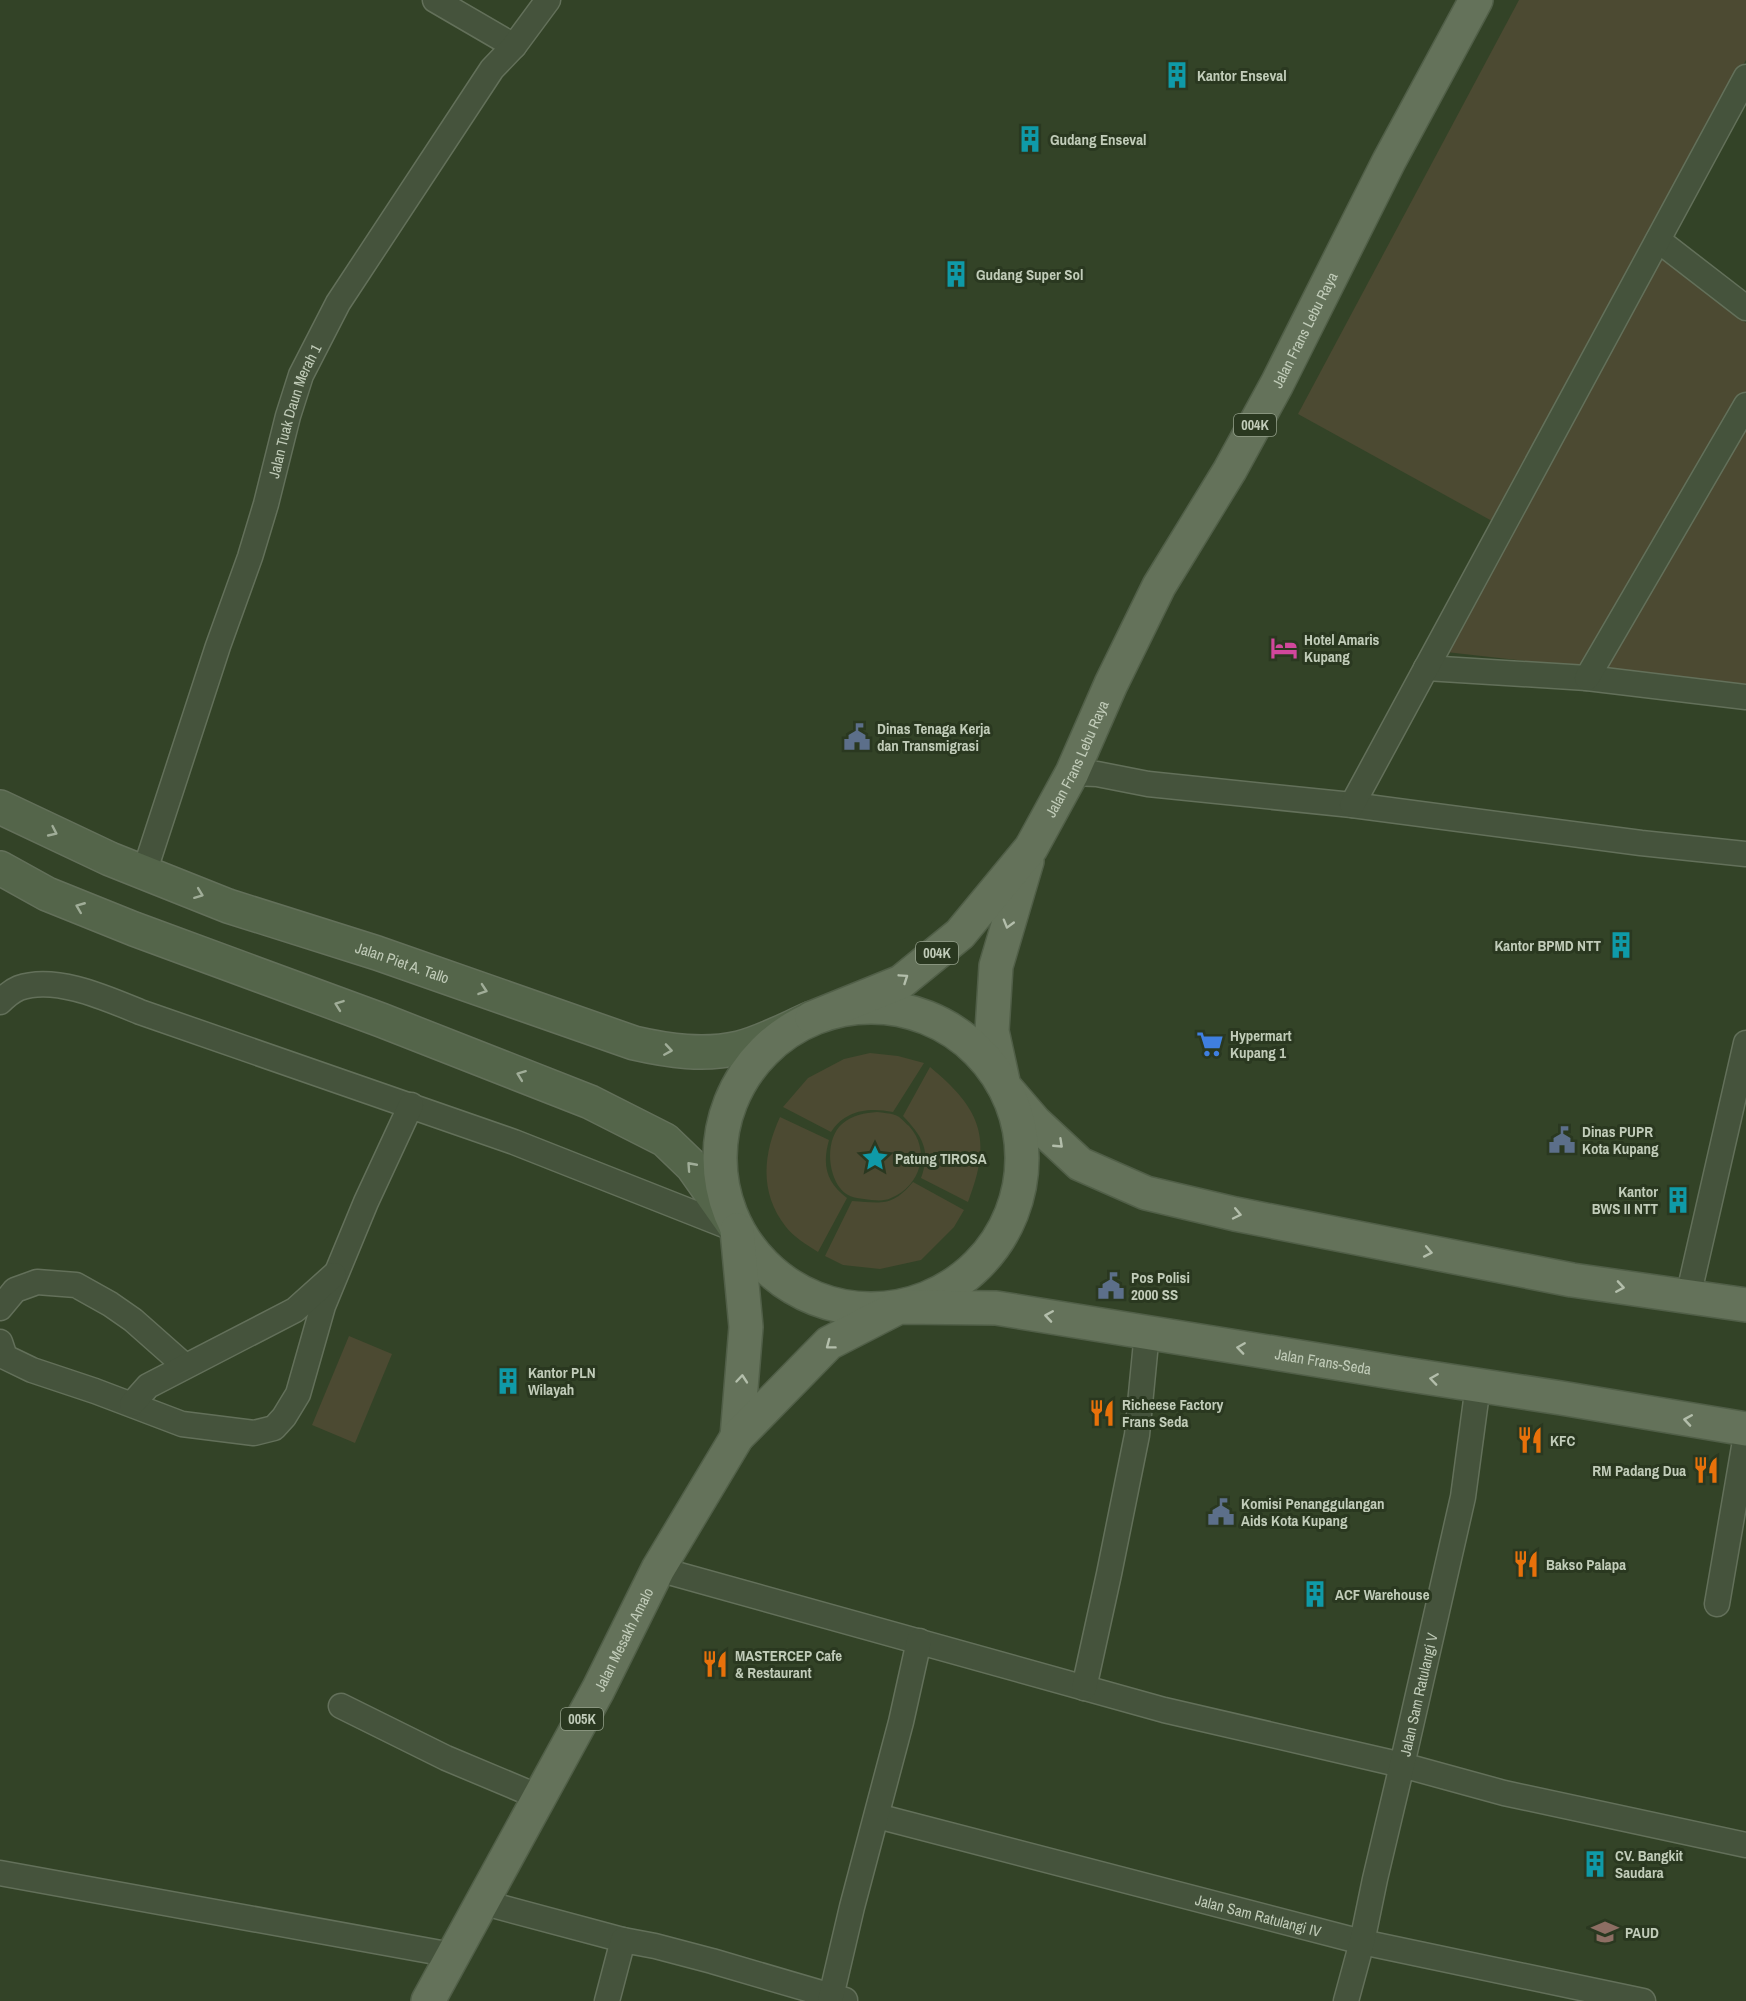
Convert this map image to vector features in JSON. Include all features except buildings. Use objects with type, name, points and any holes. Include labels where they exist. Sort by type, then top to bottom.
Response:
[{"type":"main road","name":"Jalan Frans Lebu Raya","points":[[813,1018],[901,982],[960,934],[1031,848],[1072,773],[1111,684],[1159,586],[1230,470],[1277,384],[1389,161],[1476,0]]},
{"type":"main road","name":"Jalan Piet A. Tallo","points":[[0,807],[110,859],[228,906],[377,953],[634,1043],[672,1051],[708,1052],[740,1047],[813,1018]]},
{"type":"main road","name":"Jalan Frans Lebu Raya","points":[[1004,1086],[993,1031],[996,966],[1031,848]]},
{"type":"main road","points":[[0,868],[47,894],[134,929],[381,1020],[590,1102],[665,1140],[692,1166],[756,1256],[779,1278],[806,1294],[836,1305],[867,1309],[899,1306],[930,1298],[958,1282],[981,1262],[1001,1237],[1014,1208],[1022,1178],[1022,1146],[1017,1115],[1004,1086]]},
{"type":"main road","points":[[737,1230],[725,1201],[719,1170],[720,1138],[728,1107],[741,1079],[760,1054],[784,1034],[813,1018],[843,1009],[874,1007],[906,1011],[936,1022],[963,1038],[986,1060],[1004,1086],[1035,1122],[1080,1164],[1146,1193],[1235,1214],[1489,1265],[1572,1280],[1746,1305]]},
{"type":"main road","name":"Jalan Mesakh Amalo","points":[[737,1230],[746,1327],[737,1437]]},
{"type":"main road","name":"Jalan Mesakh Amalo","points":[[428,2001],[598,1690],[658,1569],[737,1437],[829,1343],[899,1306]]},
{"type":"main road","name":"Jalan Frans-Seda","points":[[899,1306],[996,1308],[1746,1429]]},
{"type":"street","points":[[435,0],[514,46]]},
{"type":"street","name":"Jalan Tuak Daun Merah 1","points":[[144,873],[218,646],[250,557],[288,416],[302,375],[338,303],[492,69],[514,46],[548,0]]},
{"type":"street","points":[[1352,805],[1746,77]]},
{"type":"street","points":[[1658,240],[1746,308]]},
{"type":"street","points":[[1587,678],[1746,405]]},
{"type":"street","points":[[1426,668],[1587,678],[1746,697]]},
{"type":"street","points":[[1072,773],[1097,774],[1148,784],[1352,805],[1641,843],[1746,854]]},
{"type":"street","points":[[0,1002],[17,989],[38,984],[57,985],[102,996],[514,1142],[737,1230]]},
{"type":"street","points":[[1688,1298],[1746,1043]]},
{"type":"street","points":[[0,1342],[5,1357],[32,1371],[132,1404],[182,1424],[254,1432],[274,1428],[284,1417],[298,1394],[323,1306],[366,1202],[411,1105]]},
{"type":"street","points":[[132,1404],[148,1386],[295,1310],[338,1272]]},
{"type":"street","points":[[0,1308],[15,1290],[37,1282],[76,1285],[133,1320],[185,1366]]},
{"type":"street","points":[[1084,1688],[1137,1435],[1147,1332]]},
{"type":"street","name":"Jalan Sam Ratulangi V","points":[[1346,2001],[1362,1942],[1374,1879],[1463,1497],[1478,1385]]},
{"type":"street","points":[[1718,1604],[1746,1435]]},
{"type":"street","points":[[658,1569],[1174,1712],[1402,1766],[1504,1793],[1746,1845]]},
{"type":"street","points":[[481,1902],[712,1961],[836,2000],[852,1906],[901,1722],[919,1641]]},
{"type":"street","points":[[341,1706],[446,1758],[539,1797]]},
{"type":"street","name":"Jalan Sam Ratulangi IV","points":[[877,1816],[1362,1942],[1643,2001]]},
{"type":"street","points":[[0,1873],[452,1955]]},
{"type":"street","points":[[607,2001],[624,1940]]},
{"type":"shaded area","points":[[1519,0],[1746,0],[1746,60],[1492,521],[1298,414]]},
{"type":"shaded area","points":[[1660,253],[1746,323],[1746,686],[1446,652]]},
{"type":"shaded area","points":[[870,1053],[898,1056],[924,1063],[893,1112],[867,1110],[858,1112],[843,1119],[831,1132],[783,1107],[808,1078],[844,1059]]},
{"type":"shaded area","points":[[930,1067],[961,1097],[978,1127],[980,1160],[968,1202],[921,1178],[925,1159],[923,1144],[903,1116]]},
{"type":"shaded area","points":[[877,1112],[897,1116],[909,1126],[916,1135],[921,1156],[920,1166],[910,1185],[888,1199],[871,1200],[854,1197],[842,1191],[833,1173],[830,1155],[833,1138],[842,1124],[854,1117]]},
{"type":"shaded area","points":[[780,1117],[829,1140],[826,1165],[830,1179],[847,1198],[818,1252],[789,1231],[771,1201],[766,1173],[767,1159]]},
{"type":"shaded area","points":[[913,1182],[964,1210],[954,1227],[921,1260],[880,1269],[843,1265],[825,1256],[852,1201],[886,1202],[899,1196]]},
{"type":"shaded area","points":[[349,1336],[392,1354],[355,1443],[312,1425]]},
{"type":"place","name":"Kantor Enseval","points":[[1177,75]]},
{"type":"place","name":"Gudang Enseval","points":[[1030,139]]},
{"type":"place","name":"Gudang Super Sol","points":[[956,274]]},
{"type":"place","name":"Hotel Amaris Kupang","points":[[1284,648]]},
{"type":"place","name":"Dinas Tenaga Kerja dan Transmigrasi","points":[[857,737]]},
{"type":"place","name":"Kantor BPMD NTT","points":[[1621,945]]},
{"type":"place","name":"Hypermart Kupang 1","points":[[1210,1044]]},
{"type":"place","name":"Dinas PUPR Kota Kupang","points":[[1562,1140]]},
{"type":"place","name":"Patung TIROSA","points":[[875,1158]]},
{"type":"place","name":"Kantor BWS II NTT","points":[[1678,1200]]},
{"type":"place","name":"Pos Polisi 2000 SS","points":[[1111,1286]]},
{"type":"place","name":"Kantor PLN Wilayah","points":[[508,1381]]},
{"type":"place","name":"Richeese Factory Frans Seda","points":[[1102,1413]]},
{"type":"place","name":"KFC","points":[[1530,1440]]},
{"type":"place","name":"RM Padang Dua","points":[[1706,1470]]},
{"type":"place","name":"Komisi Penanggulangan Aids Kota Kupang","points":[[1221,1512]]},
{"type":"place","name":"Bakso Palapa","points":[[1526,1564]]},
{"type":"place","name":"ACF Warehouse","points":[[1315,1594]]},
{"type":"place","name":"MASTERCEP Cafe & Restaurant","points":[[715,1664]]},
{"type":"place","name":"CV. Bangkit Saudara","points":[[1595,1864]]},
{"type":"place","name":"PAUD","points":[[1605,1932]]}]
